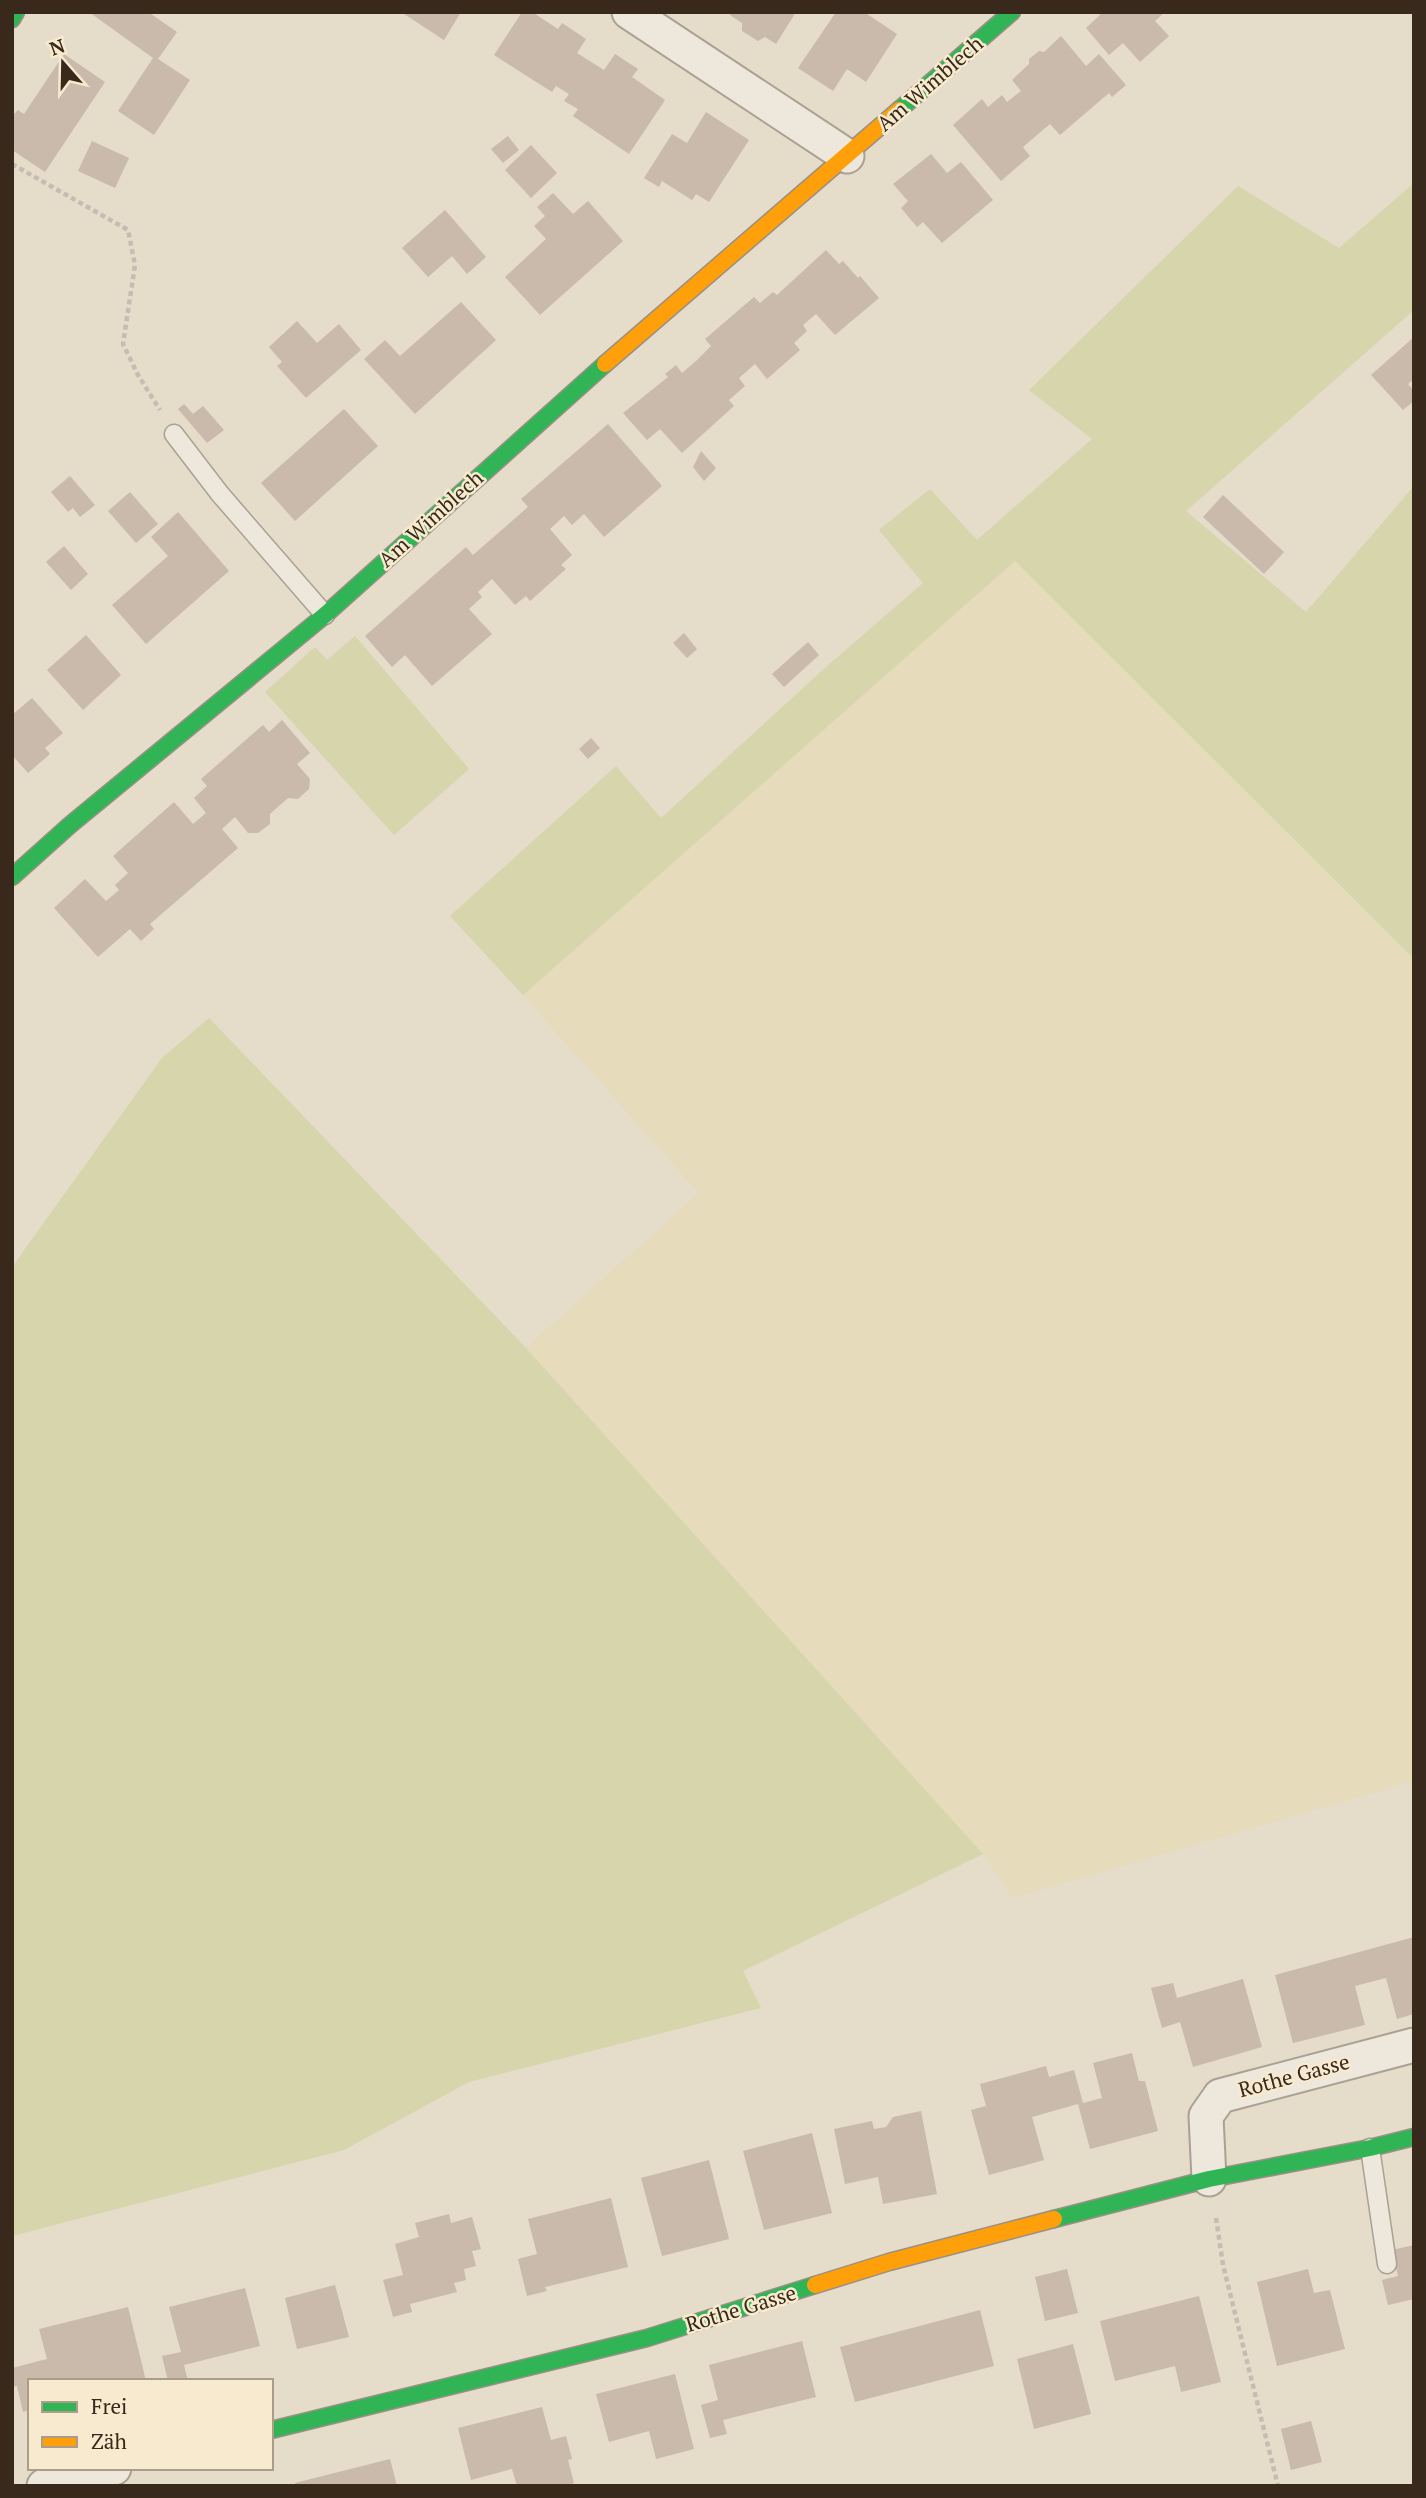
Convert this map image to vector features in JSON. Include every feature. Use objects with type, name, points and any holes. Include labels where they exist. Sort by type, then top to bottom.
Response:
[{"type":"street","points":[[12,19],[16,12]]},
{"type":"street","points":[[629,12],[847,156]]},
{"type":"street","name":"Am Wimblech","points":[[12,877],[70,825],[325,615],[547,414],[1012,12]]},
{"type":"street","name":"Rothe Gasse","points":[[1209,2179],[1206,2116],[1220,2096],[1414,2045]]},
{"type":"street","name":"Rothe Gasse","points":[[273,2430],[647,2338],[889,2263],[1209,2179],[1414,2137]]},
{"type":"street","points":[[44,2486],[106,2470]]},
{"type":"lane","points":[[174,434],[220,494],[325,615]]},
{"type":"lane","points":[[1370,2148],[1387,2264]]},
{"type":"path","points":[[12,164],[128,230],[135,265],[124,344],[138,375],[174,434]]},
{"type":"path","points":[[1209,2179],[1223,2265],[1278,2486]]},
{"type":"shaded area","points":[[1015,561],[1414,959],[1414,1781],[1013,1898],[983,1854],[526,1348],[699,1193],[523,995]]},
{"type":"green space","points":[[1414,183],[1414,310],[1186,511],[1306,612],[1414,486],[1414,959],[1015,561],[523,995],[450,916],[616,766],[661,818],[826,667],[923,583],[879,530],[930,489],[977,540],[1092,439],[1029,390],[1238,186],[1339,248]]},
{"type":"green space","points":[[355,636],[469,769],[394,835],[265,692],[315,647],[327,660]]},
{"type":"green space","points":[[209,1018],[526,1348],[983,1854],[743,1971],[761,2008],[469,2082],[344,2150],[12,2236],[12,1267],[162,1058]]},
{"type":"building","points":[[89,12],[152,12],[151,14],[177,32],[158,59],[190,80],[154,135],[118,111],[153,58]]},
{"type":"building","points":[[401,12],[461,12],[444,40]]},
{"type":"building","points":[[522,12],[532,12],[558,29],[562,23],[586,39],[577,53],[604,70],[615,54],[638,69],[632,77],[665,100],[629,154],[573,116],[578,109],[564,101],[569,94],[556,86],[552,92],[494,55]]},
{"type":"building","points":[[732,12],[796,12],[776,44],[765,37],[758,41],[742,31],[742,23],[730,15]]},
{"type":"building","points":[[836,12],[864,12],[897,34],[866,82],[847,69],[833,91],[798,68]]},
{"type":"building","points":[[1097,12],[1165,12],[1155,21],[1169,36],[1140,62],[1123,43],[1109,55],[1086,28],[1100,15]]},
{"type":"building","points":[[1061,36],[1086,66],[1099,54],[1126,85],[1112,97],[1109,93],[1060,135],[1050,124],[1023,147],[1030,156],[1001,181],[953,125],[982,99],[988,107],[1002,95],[1007,102],[1021,91],[1012,80],[1029,64],[1029,59],[1039,51],[1044,52]]},
{"type":"building","points":[[64,54],[105,82],[45,172],[12,150],[12,116],[18,110],[24,114]]},
{"type":"building","points":[[706,112],[749,140],[709,202],[696,194],[692,200],[662,181],[659,187],[644,178],[672,134],[687,143]]},
{"type":"building","points":[[508,136],[519,150],[503,163],[491,149]]},
{"type":"building","points":[[92,141],[129,158],[115,188],[78,171]]},
{"type":"building","points":[[531,145],[557,173],[531,198],[505,170]]},
{"type":"building","points":[[931,154],[947,173],[961,162],[993,200],[942,243],[923,222],[917,227],[901,208],[908,201],[893,184]]},
{"type":"building","points":[[553,193],[573,214],[588,201],[623,241],[540,315],[505,277],[546,239],[534,226],[545,216],[537,207]]},
{"type":"building","points":[[445,210],[486,257],[467,274],[452,256],[428,277],[402,248]]},
{"type":"building","points":[[826,250],[839,264],[843,261],[858,278],[860,276],[879,298],[835,335],[816,314],[803,325],[807,331],[794,343],[800,350],[767,379],[755,364],[739,378],[745,386],[729,400],[734,406],[682,453],[660,429],[647,440],[623,413],[668,377],[665,374],[676,365],[682,373],[696,361],[711,346],[705,339],[754,297],[760,303],[773,292],[777,295]]},
{"type":"building","points":[[461,302],[496,340],[415,414],[364,359],[385,340],[400,356]]},
{"type":"building","points":[[297,321],[317,343],[339,324],[361,350],[306,398],[277,366],[282,362],[269,347]]},
{"type":"building","points":[[1414,337],[1414,379],[1408,384],[1414,391],[1414,401],[1403,410],[1371,375]]},
{"type":"building","points":[[184,404],[193,414],[203,406],[224,430],[207,443],[178,409]]},
{"type":"building","points":[[344,409],[378,446],[295,521],[261,483]]},
{"type":"building","points":[[608,424],[662,486],[604,537],[584,514],[572,525],[564,516],[550,529],[572,555],[561,565],[566,569],[530,601],[526,596],[515,605],[492,579],[478,592],[482,597],[469,609],[492,634],[432,686],[405,655],[392,667],[365,636],[466,547],[473,555],[528,507],[521,499]]},
{"type":"building","points":[[701,451],[716,468],[704,481],[693,467]]},
{"type":"building","points":[[70,476],[95,505],[80,517],[73,508],[68,512],[51,492]]},
{"type":"building","points":[[130,492],[158,524],[136,543],[108,511]]},
{"type":"building","points":[[1223,495],[1284,552],[1264,574],[1203,517]]},
{"type":"building","points":[[178,512],[229,571],[146,644],[112,605],[168,556],[151,537]]},
{"type":"building","points":[[64,546],[88,574],[71,590],[46,562]]},
{"type":"building","points":[[684,633],[697,649],[687,658],[673,643]]},
{"type":"building","points":[[86,635],[121,675],[83,710],[47,670]]},
{"type":"building","points":[[808,642],[819,655],[784,687],[772,674]]},
{"type":"building","points":[[32,698],[63,733],[45,748],[50,754],[28,773],[12,755],[12,715]]},
{"type":"building","points":[[282,720],[310,753],[297,764],[310,779],[309,789],[298,799],[288,798],[270,814],[270,824],[258,833],[248,833],[235,817],[222,829],[238,848],[150,924],[154,929],[141,941],[130,929],[98,957],[54,908],[85,879],[106,901],[119,890],[115,885],[128,873],[113,856],[174,802],[193,824],[206,813],[194,798],[207,786],[201,779],[263,725],[269,732]]},
{"type":"building","points":[[591,738],[600,748],[588,759],[579,749]]},
{"type":"building","points":[[1414,1937],[1414,2014],[1397,2019],[1386,1978],[1355,1986],[1365,2025],[1293,2043],[1275,1975]]},
{"type":"building","points":[[1243,1979],[1262,2047],[1193,2067],[1180,2022],[1162,2028],[1151,1988],[1173,1983],[1177,1998]]},
{"type":"building","points":[[1132,2053],[1139,2081],[1145,2081],[1158,2131],[1090,2149],[1078,2104],[1032,2117],[1044,2160],[989,2175],[971,2110],[986,2106],[980,2084],[1046,2066],[1049,2077],[1074,2070],[1083,2103],[1102,2098],[1093,2063]]},
{"type":"building","points":[[921,2111],[937,2194],[883,2204],[878,2177],[845,2184],[834,2129],[872,2121],[874,2129],[886,2127],[893,2117]]},
{"type":"building","points":[[812,2133],[832,2213],[764,2230],[743,2151]]},
{"type":"building","points":[[709,2160],[729,2239],[662,2256],[641,2178]]},
{"type":"building","points":[[611,2198],[628,2267],[545,2287],[547,2291],[527,2296],[518,2259],[537,2254],[528,2219]]},
{"type":"building","points":[[449,2214],[451,2223],[472,2217],[481,2249],[472,2251],[476,2266],[464,2269],[466,2280],[454,2283],[457,2292],[410,2304],[412,2312],[393,2317],[383,2280],[403,2275],[395,2244],[419,2237],[415,2223]]},
{"type":"building","points":[[1414,2245],[1414,2299],[1388,2305],[1382,2280],[1398,2276],[1392,2250]]},
{"type":"building","points":[[1067,2269],[1078,2313],[1045,2321],[1035,2277]]},
{"type":"building","points":[[1308,2269],[1314,2293],[1330,2290],[1345,2349],[1277,2366],[1257,2282]]},
{"type":"building","points":[[335,2285],[349,2337],[297,2349],[285,2298]]},
{"type":"building","points":[[245,2288],[260,2346],[184,2365],[188,2379],[168,2379],[162,2356],[181,2352],[169,2307]]},
{"type":"building","points":[[1199,2296],[1221,2382],[1181,2392],[1175,2366],[1115,2381],[1100,2321]]},
{"type":"building","points":[[128,2307],[146,2379],[28,2379],[28,2411],[23,2412],[17,2386],[12,2387],[12,2368],[47,2359],[39,2329]]},
{"type":"building","points":[[980,2310],[994,2366],[855,2402],[840,2347]]},
{"type":"building","points":[[802,2341],[816,2397],[723,2420],[727,2434],[710,2438],[701,2405],[718,2400],[709,2365]]},
{"type":"building","points":[[1073,2344],[1091,2414],[1034,2429],[1017,2359]]},
{"type":"building","points":[[675,2374],[694,2449],[656,2459],[649,2431],[609,2442],[596,2394]]},
{"type":"building","points":[[542,2407],[551,2440],[566,2436],[574,2483],[566,2486],[517,2486],[512,2469],[471,2480],[458,2428]]},
{"type":"building","points":[[1311,2421],[1322,2462],[1291,2470],[1281,2429]]},
{"type":"building","points":[[390,2459],[397,2486],[296,2486],[295,2483]]},
{"type":"traffic: fast","points":[[12,19],[16,12]]},
{"type":"traffic: fast","points":[[899,110],[1012,12]]},
{"type":"traffic: fast","points":[[12,877],[70,825],[325,615],[605,364]]},
{"type":"traffic: fast","points":[[1054,2219],[1209,2179],[1414,2137]]},
{"type":"traffic: fast","points":[[273,2430],[647,2338],[815,2285]]},
{"type":"traffic: slow","points":[[605,364],[899,110]]},
{"type":"traffic: slow","points":[[815,2285],[889,2262],[1054,2219]]}]
